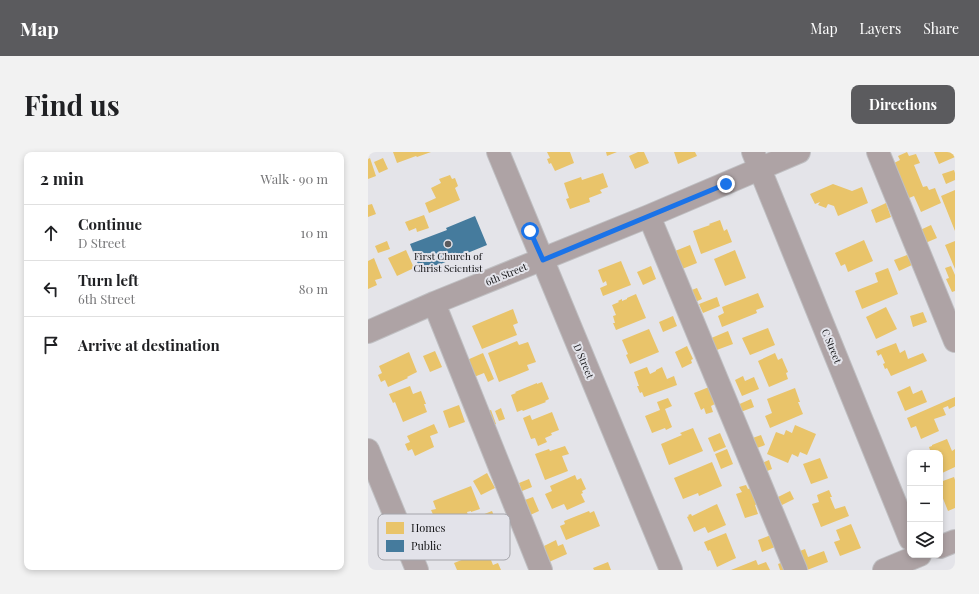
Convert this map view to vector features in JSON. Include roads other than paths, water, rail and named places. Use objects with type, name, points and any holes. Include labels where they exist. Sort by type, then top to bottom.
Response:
[{"type":"street","name":"D Street","points":[[498,152],[671,570]]},
{"type":"street","name":"6th Street","points":[[368,332],[434,303],[649,216],[757,160],[799,152]]},
{"type":"street","points":[[878,152],[955,341]]},
{"type":"street","name":"C Street","points":[[757,160],[907,529]]},
{"type":"street","points":[[649,216],[796,570]]},
{"type":"street","points":[[434,303],[541,570]]},
{"type":"street","points":[[368,450],[394,514]]},
{"type":"street","points":[[884,570],[907,556]]},
{"type":"street","points":[[413,560],[417,570]]},
{"type":"place","name":"First Church of Christ Scientist","points":[[448,244]]}]
